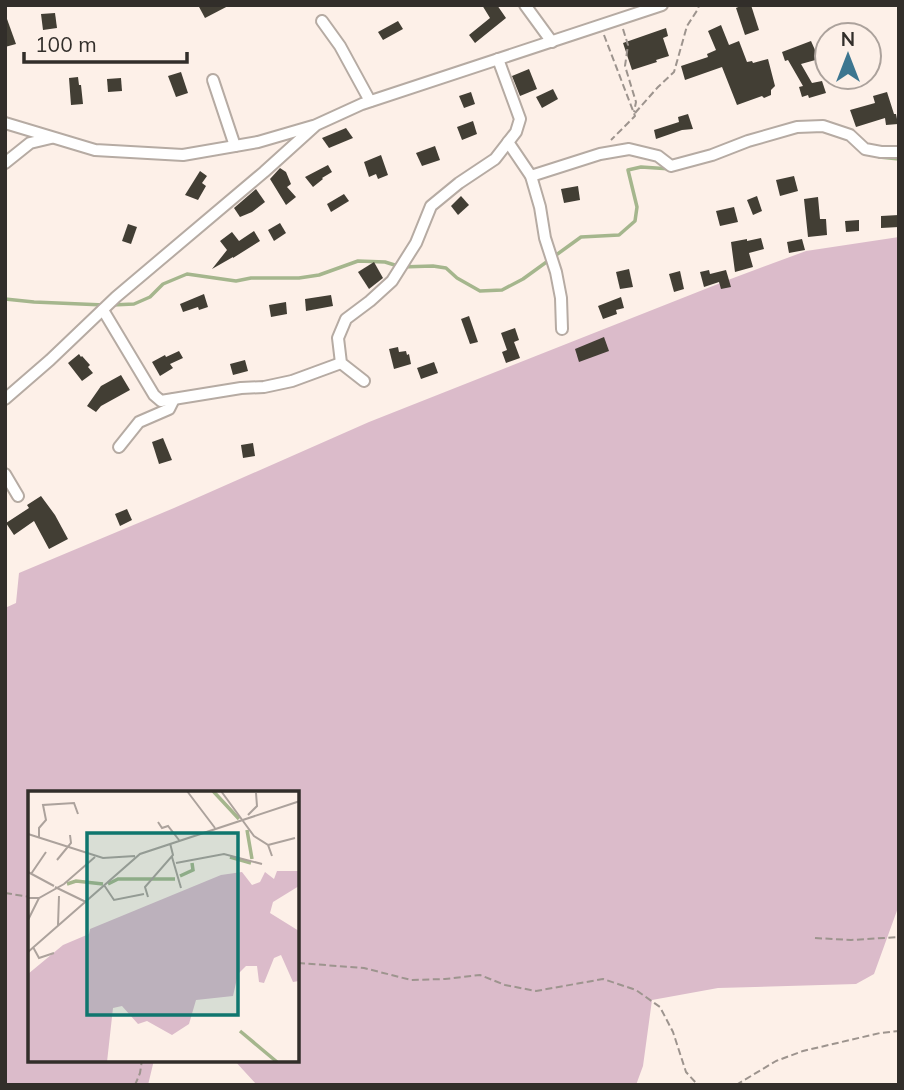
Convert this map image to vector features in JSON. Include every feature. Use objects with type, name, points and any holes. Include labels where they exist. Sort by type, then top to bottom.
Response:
[{"type":"street","points":[[525,5],[552,41]]},
{"type":"street","points":[[5,123],[95,150],[183,155],[258,142],[316,125],[370,101],[662,5]]},
{"type":"street","points":[[322,21],[340,46],[370,101]]},
{"type":"street","points":[[364,381],[341,363],[338,338],[346,319],[392,281],[416,243],[431,206],[495,159],[516,132],[520,119],[498,59]]},
{"type":"street","points":[[213,80],[235,146]]},
{"type":"street","points":[[5,398],[316,125]]},
{"type":"street","points":[[531,176],[600,154],[629,149],[658,156],[671,166],[797,127],[822,126],[849,135],[865,149],[899,152]]},
{"type":"street","points":[[5,163],[30,143],[53,138]]},
{"type":"street","points":[[508,142],[531,176],[540,207],[561,298],[562,329]]},
{"type":"street","points":[[103,310],[154,395],[161,401],[242,387],[264,387],[292,381],[341,363]]},
{"type":"street","points":[[119,447],[139,422],[169,409],[174,399]]},
{"type":"street","points":[[5,474],[18,496]]},
{"type":"path","points":[[634,113],[674,72],[687,26],[699,5]]},
{"type":"path","points":[[611,140],[635,116],[636,102],[625,66],[628,45],[620,19]]},
{"type":"path","points":[[600,26],[634,113]]},
{"type":"path","points":[[5,893],[28,897]]},
{"type":"path","points":[[815,939],[899,937]]},
{"type":"path","points":[[299,963],[363,968],[411,980],[480,975],[505,985],[536,990],[603,979],[636,990],[660,1007],[673,1032],[686,1072],[698,1085]]},
{"type":"path","points":[[736,1085],[776,1061],[803,1051],[899,1031]]},
{"type":"path","points":[[135,1085],[142,1062]]},
{"type":"shaded area","points":[[899,237],[899,905],[874,974],[856,984],[718,988],[652,1000],[643,1066],[636,1085],[257,1085],[236,1062],[299,1062],[299,791],[28,791],[28,1062],[154,1062],[148,1085],[5,1085],[5,608],[16,603],[19,573],[369,422],[806,251]]},
{"type":"building","points":[[198,5],[230,5],[205,18]]},
{"type":"building","points":[[482,5],[497,5],[506,18],[475,43],[469,35],[490,18]]},
{"type":"building","points":[[751,5],[759,30],[745,35],[736,8]]},
{"type":"building","points":[[55,13],[57,28],[43,30],[41,14]]},
{"type":"building","points":[[5,19],[16,44],[5,47]]},
{"type":"building","points":[[398,21],[403,29],[383,40],[378,32]]},
{"type":"building","points":[[721,25],[729,45],[739,41],[747,62],[768,59],[775,86],[771,95],[737,105],[722,67],[685,80],[681,66],[708,57],[707,54],[716,50],[708,31]]},
{"type":"building","points":[[666,28],[668,36],[663,38],[669,56],[632,70],[623,43]]},
{"type":"building","points":[[811,41],[813,61],[801,64],[813,83],[813,91],[826,93],[809,98],[808,95],[802,97],[799,87],[803,86],[788,60],[785,61],[782,52]]},
{"type":"building","points":[[529,69],[537,89],[520,96],[512,76]]},
{"type":"building","points":[[181,72],[188,93],[176,97],[168,76]]},
{"type":"building","points":[[78,77],[83,104],[71,105],[69,78]]},
{"type":"building","points":[[121,78],[122,91],[108,92],[107,79]]},
{"type":"building","points":[[553,89],[558,99],[542,108],[536,97]]},
{"type":"building","points":[[471,92],[475,104],[464,108],[459,96]]},
{"type":"building","points":[[887,92],[898,124],[886,125],[885,118],[856,127],[850,110],[875,103],[873,96]]},
{"type":"building","points":[[688,114],[693,129],[656,139],[654,130],[679,122],[678,117]]},
{"type":"building","points":[[473,121],[477,134],[462,140],[457,127]]},
{"type":"building","points":[[346,128],[353,138],[329,148],[322,138]]},
{"type":"building","points":[[435,146],[440,160],[422,166],[416,153]]},
{"type":"building","points":[[381,155],[388,175],[378,179],[376,174],[369,177],[364,162]]},
{"type":"building","points":[[328,165],[332,172],[313,187],[305,177]]},
{"type":"building","points":[[280,168],[286,172],[291,184],[287,187],[296,197],[286,205],[270,179]]},
{"type":"building","points":[[200,171],[207,176],[202,183],[206,186],[198,200],[185,195]]},
{"type":"building","points":[[794,176],[798,191],[780,196],[776,180]]},
{"type":"building","points":[[578,186],[580,200],[564,203],[561,189]]},
{"type":"building","points":[[256,189],[265,202],[240,217],[234,208]]},
{"type":"building","points":[[344,194],[349,201],[331,212],[327,204]]},
{"type":"building","points":[[461,196],[469,205],[458,215],[451,206]]},
{"type":"building","points":[[757,196],[762,211],[753,215],[747,200]]},
{"type":"building","points":[[818,197],[820,219],[826,219],[827,235],[808,237],[804,199]]},
{"type":"building","points":[[734,207],[738,222],[720,226],[716,211]]},
{"type":"building","points":[[899,215],[899,227],[881,228],[881,216]]},
{"type":"building","points":[[859,220],[859,231],[846,232],[845,221]]},
{"type":"building","points":[[280,223],[286,233],[274,241],[268,230]]},
{"type":"building","points":[[128,224],[137,227],[131,244],[122,241]]},
{"type":"building","points":[[254,231],[260,241],[212,269],[227,250],[220,241],[232,232],[239,241]]},
{"type":"building","points":[[761,238],[764,249],[749,253],[753,267],[735,272],[731,242]]},
{"type":"building","points":[[802,239],[805,250],[789,253],[787,242]]},
{"type":"building","points":[[374,262],[383,278],[369,289],[358,272]]},
{"type":"building","points":[[629,269],[633,287],[620,289],[616,272]]},
{"type":"building","points":[[709,270],[710,274],[726,270],[731,287],[721,289],[719,282],[704,287],[700,272]]},
{"type":"building","points":[[680,271],[684,289],[674,292],[669,274]]},
{"type":"building","points":[[204,294],[208,307],[183,312],[180,304]]},
{"type":"building","points":[[331,295],[333,306],[306,311],[305,299]]},
{"type":"building","points":[[621,297],[624,308],[603,319],[598,306]]},
{"type":"building","points":[[286,302],[287,314],[271,317],[269,305]]},
{"type":"building","points":[[469,316],[478,342],[470,344],[461,319]]},
{"type":"building","points":[[515,328],[519,340],[514,342],[520,358],[506,363],[502,352],[507,350],[501,333]]},
{"type":"building","points":[[604,337],[609,351],[579,362],[575,349]]},
{"type":"building","points":[[398,347],[399,352],[406,351],[407,355],[409,354],[411,364],[394,369],[389,349]]},
{"type":"building","points":[[179,351],[183,358],[170,364],[173,368],[160,376],[152,362]]},
{"type":"building","points":[[79,354],[90,365],[88,367],[93,373],[82,381],[68,363]]},
{"type":"building","points":[[245,360],[248,371],[233,375],[230,364]]},
{"type":"building","points":[[434,362],[438,373],[421,379],[417,368]]},
{"type":"building","points":[[121,375],[130,390],[101,406],[96,412],[87,406],[101,386]]},
{"type":"building","points":[[163,438],[172,460],[159,464],[152,442]]},
{"type":"building","points":[[253,443],[255,456],[243,458],[241,445]]},
{"type":"building","points":[[41,496],[68,539],[49,549],[34,521],[14,535],[6,523],[29,508],[27,505]]},
{"type":"building","points":[[127,509],[132,520],[120,526],[115,514]]},
{"type":"waterway","points":[[879,157],[899,159]]},
{"type":"waterway","points":[[112,305],[134,304],[150,297],[163,284],[187,274],[236,281],[251,278],[299,278],[319,275],[358,261],[385,262],[401,267],[446,268],[457,278],[480,291],[502,290],[523,279],[581,237],[619,235],[635,221],[637,207],[628,170],[641,167],[671,169]]},
{"type":"waterway","points":[[5,299],[104,305]]}]
